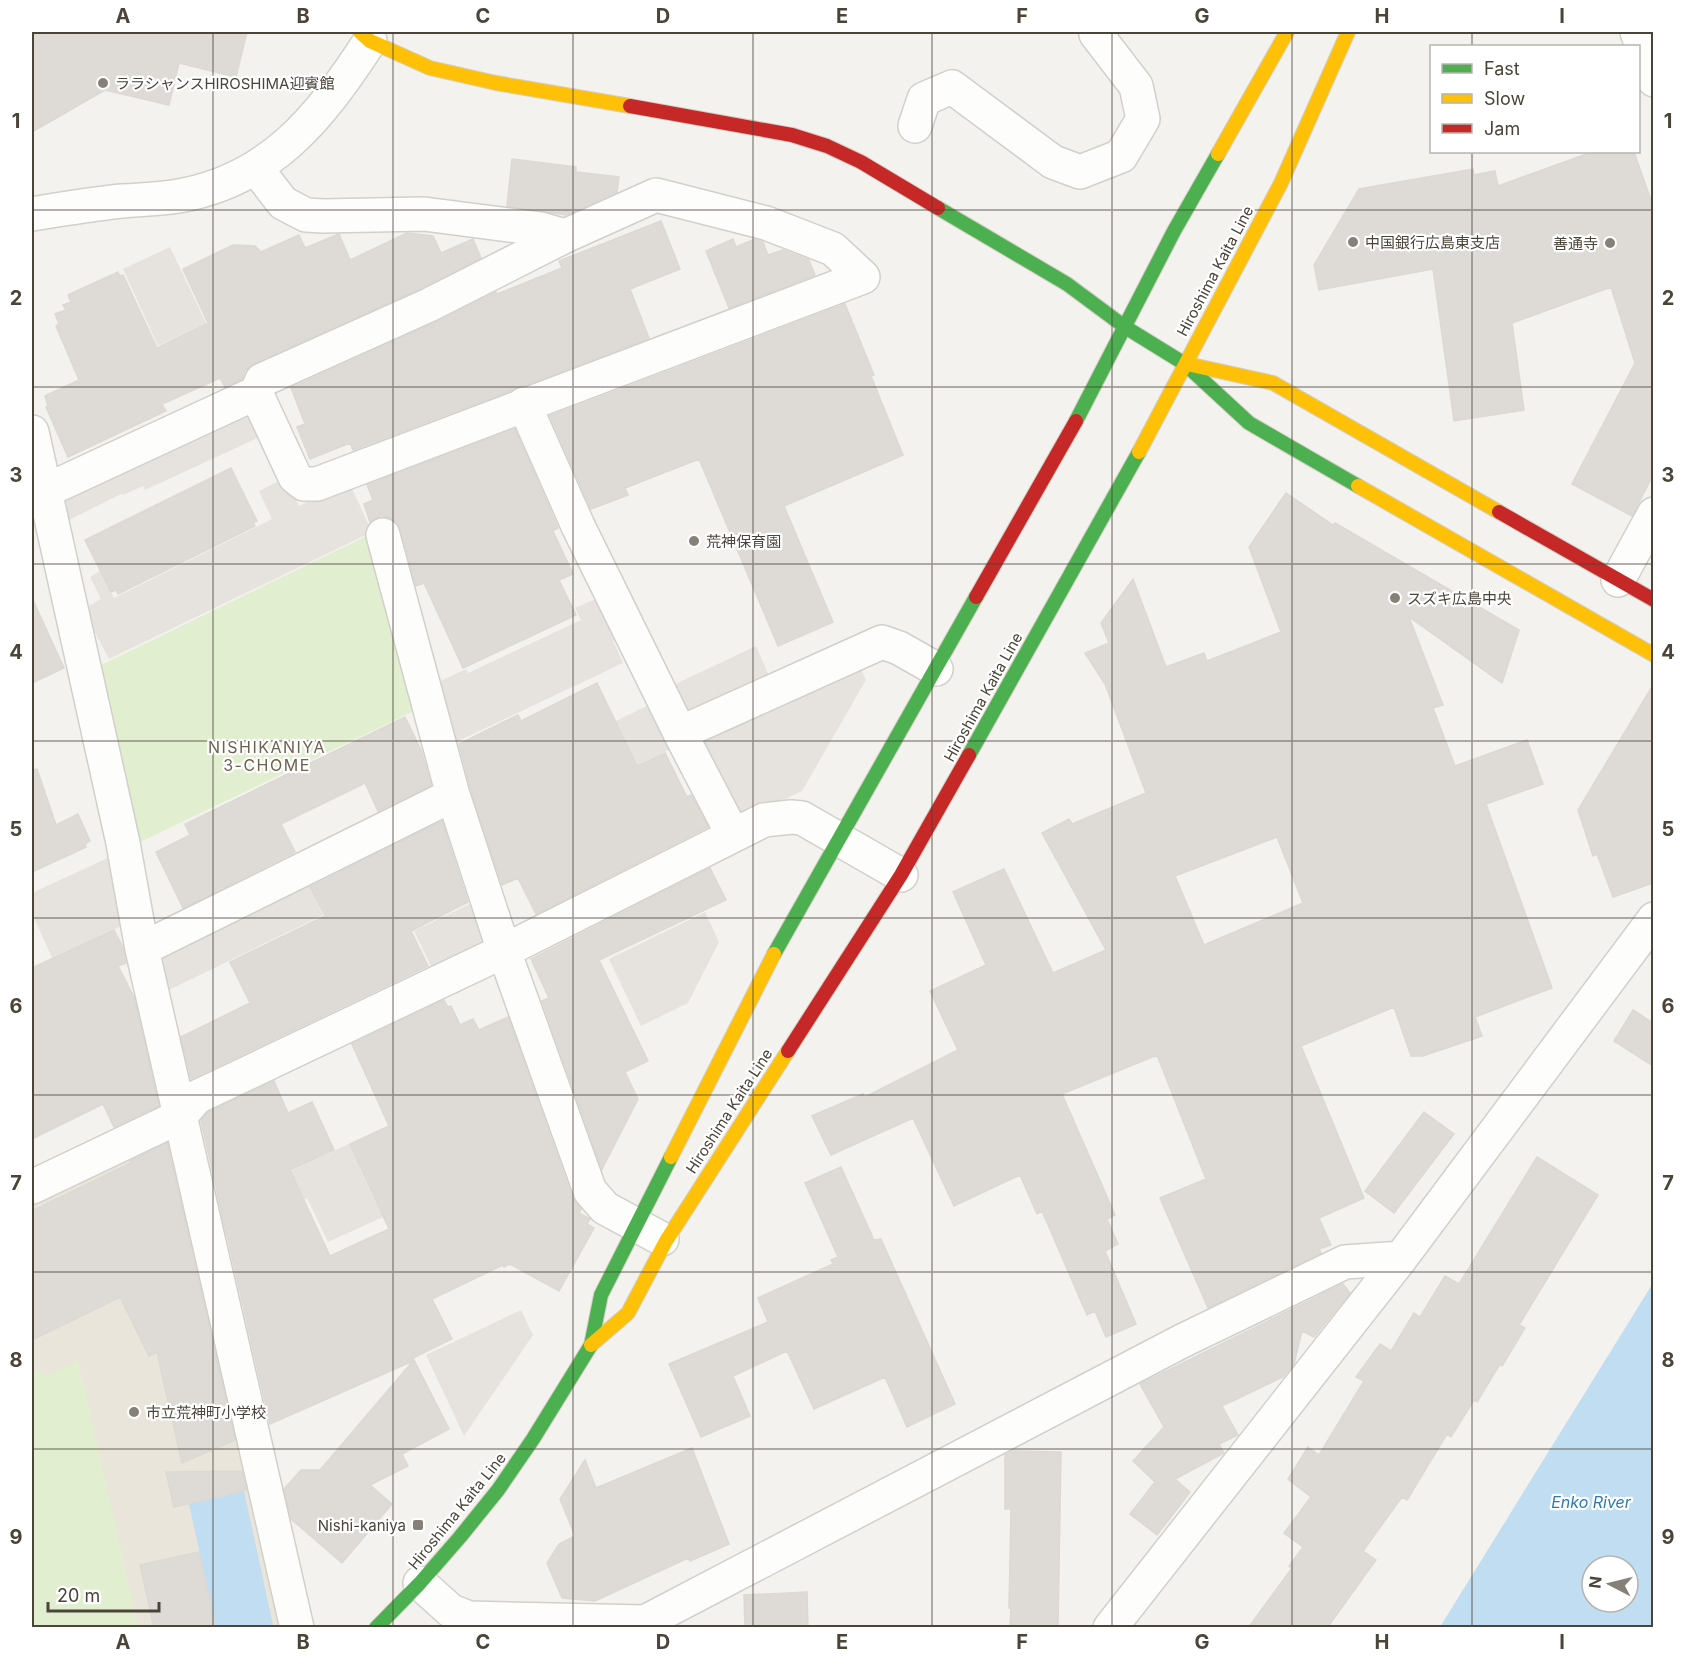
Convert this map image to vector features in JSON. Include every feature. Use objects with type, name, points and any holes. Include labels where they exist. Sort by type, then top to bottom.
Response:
[{"type":"main road","name":"Hiroshima Kaita Line","points":[[376,1628],[420,1583],[498,1490],[566,1389],[591,1345],[601,1295],[784,934],[1072,429],[1174,231],[1287,32]]},
{"type":"main road","name":"Hiroshima Kaita Line","points":[[591,1345],[628,1313],[666,1241],[901,876],[1127,476],[1281,183],[1348,32]]},
{"type":"main road","points":[[365,36],[430,68],[496,83],[792,135],[827,146],[861,162],[1067,284],[1125,327],[1185,364],[1249,423],[1653,655]]},
{"type":"main road","points":[[1185,364],[1274,383],[1653,600]]},
{"type":"street","points":[[915,126],[924,99],[952,87],[1053,162],[1080,172],[1121,156],[1143,119],[1136,86],[1096,32]]},
{"type":"street","points":[[1637,32],[1653,80]]},
{"type":"street","points":[[32,214],[173,197],[235,179],[256,168],[299,135],[313,120],[340,87],[365,36]]},
{"type":"street","points":[[256,168],[283,203],[306,215],[424,214],[541,229],[565,236]]},
{"type":"street","points":[[38,491],[58,485],[256,393],[262,380],[429,305],[565,236],[656,195],[766,223],[833,249],[864,277],[317,484],[299,482],[295,477],[256,393]]},
{"type":"street","points":[[524,404],[578,526],[733,835]]},
{"type":"street","points":[[32,432],[38,491],[123,843],[142,949],[297,1628]]},
{"type":"street","points":[[1618,580],[1653,514]]},
{"type":"street","points":[[383,535],[453,795],[504,951],[590,1191],[605,1208],[666,1241]]},
{"type":"street","points":[[680,733],[882,642],[899,648],[936,669]]},
{"type":"street","points":[[142,949],[453,795]]},
{"type":"street","points":[[32,1187],[181,1115],[188,1104],[197,1097],[504,951],[764,820],[802,818],[901,876]]},
{"type":"street","points":[[1110,1628],[1401,1258],[1653,919]]},
{"type":"street","points":[[420,1583],[451,1611],[469,1618],[660,1621],[1182,1341],[1345,1262],[1401,1258]]},
{"type":"shaded area","points":[[170,247],[206,323],[158,346],[123,269]]},
{"type":"shaded area","points":[[246,411],[266,434],[145,490],[143,486],[121,494],[69,520],[64,494]]},
{"type":"shaded area","points":[[285,478],[299,506],[349,482],[372,532],[109,659],[92,627],[89,606],[101,599],[90,577],[100,571],[114,598],[272,519],[259,491]]},
{"type":"shaded area","points":[[602,596],[622,637],[613,641],[623,663],[452,744],[434,684],[466,669],[468,673],[581,620],[575,608]]},
{"type":"shaded area","points":[[756,646],[771,680],[694,715],[677,709],[667,688]]},
{"type":"shaded area","points":[[857,661],[866,680],[802,791],[733,825],[693,736]]},
{"type":"shaded area","points":[[655,702],[677,746],[602,782],[581,738]]},
{"type":"shaded area","points":[[112,856],[126,924],[52,958],[32,913],[32,893]]},
{"type":"shaded area","points":[[307,882],[323,915],[169,990],[158,955]]},
{"type":"shaded area","points":[[478,900],[491,943],[434,972],[414,931]]},
{"type":"shaded area","points":[[705,912],[719,942],[688,1003],[641,1026],[609,959]]},
{"type":"shaded area","points":[[381,1129],[392,1153],[360,1168],[383,1217],[328,1242],[307,1198],[221,1237],[212,1195],[284,1174]]},
{"type":"shaded area","name":"市立荒神町小学校","points":[[164,1134],[177,1142],[285,1627],[32,1628],[32,1197]]},
{"type":"shaded area","points":[[521,1310],[533,1335],[464,1436],[426,1355]]},
{"type":"green space","points":[[373,533],[420,708],[134,845],[95,668]]},
{"type":"green space","points":[[78,1360],[138,1627],[32,1627],[32,1370],[46,1376]]},
{"type":"water","name":"Enko River","points":[[1653,1283],[1653,1627],[1440,1627]]},
{"type":"water","points":[[244,1491],[273,1625],[262,1628],[216,1627],[189,1504]]},
{"type":"building","name":"ララシャンスHIROSHIMA迎賓館","points":[[32,32],[247,32],[236,77],[179,63],[169,105],[105,90],[32,132]]},
{"type":"building","points":[[1589,153],[1634,153],[1653,206],[1653,475],[1632,516],[1572,484],[1635,363],[1611,287],[1512,323],[1524,410],[1454,421],[1433,269],[1319,290],[1314,265],[1359,189],[1473,169],[1474,175],[1495,171],[1498,186]]},
{"type":"building","points":[[512,159],[576,167],[576,172],[619,177],[617,192],[566,215],[507,206]]},
{"type":"building","points":[[661,221],[680,269],[630,289],[649,338],[353,450],[350,443],[310,459],[297,427],[305,424],[291,388],[437,322],[496,292],[497,294],[562,268],[559,261]]},
{"type":"building","points":[[407,233],[433,236],[441,253],[473,239],[481,258],[421,288],[254,363],[245,371],[242,379],[225,387],[220,378],[162,404],[166,411],[68,457],[46,407],[48,406],[45,396],[79,380],[56,326],[59,324],[55,314],[66,310],[63,305],[71,302],[68,295],[118,272],[120,276],[123,275],[157,348],[208,323],[183,269],[233,245],[255,246],[261,252],[299,235],[305,248],[339,234],[350,260]]},
{"type":"building","points":[[733,239],[736,247],[755,239],[763,242],[768,255],[783,250],[809,260],[815,275],[729,308],[706,251]]},
{"type":"building","points":[[845,304],[903,455],[784,506],[833,622],[778,646],[699,459],[625,488],[628,495],[591,509],[550,416]]},
{"type":"building","points":[[515,429],[558,528],[553,531],[573,574],[559,580],[576,615],[463,668],[424,583],[416,586],[397,522],[387,517],[379,517],[370,522],[364,504],[373,500],[367,485]]},
{"type":"building","points":[[231,468],[257,521],[253,523],[255,526],[118,594],[116,590],[111,592],[85,540]]},
{"type":"building","points":[[1286,493],[1333,525],[1335,523],[1519,630],[1502,683],[1409,617],[1443,705],[1433,708],[1455,766],[1527,740],[1543,784],[1486,804],[1552,988],[1475,1017],[1482,1036],[1423,1056],[1411,1056],[1394,1007],[1301,1046],[1364,1198],[1319,1218],[1331,1245],[1319,1249],[1321,1253],[1208,1308],[1160,1198],[1206,1179],[1157,1055],[1062,1094],[1115,1215],[1107,1219],[1118,1244],[1105,1251],[1136,1324],[1106,1337],[1095,1311],[1087,1315],[1042,1211],[1037,1214],[1020,1175],[954,1206],[913,1118],[831,1155],[812,1116],[863,1094],[865,1097],[958,1050],[930,991],[986,965],[953,892],[1004,869],[1053,973],[1106,950],[1042,833],[1069,819],[1072,824],[1146,793],[1105,684],[1085,653],[1109,643],[1101,623],[1133,579],[1166,667],[1204,653],[1207,661],[1281,632],[1249,547]],"holes":[[[1277,837],[1303,903],[1204,945],[1175,876]]]},
{"type":"building","points":[[32,598],[64,668],[32,683]]},
{"type":"building","points":[[597,683],[637,766],[665,753],[687,797],[691,795],[708,827],[536,914],[518,878],[502,885],[471,790],[459,744],[518,715],[521,721]]},
{"type":"building","points":[[1653,685],[1653,883],[1613,897],[1597,854],[1593,856],[1578,810]]},
{"type":"building","points":[[405,717],[421,750],[431,785],[378,811],[365,783],[281,824],[295,852],[183,908],[156,852],[190,835],[185,824]]},
{"type":"building","points":[[37,769],[56,825],[78,814],[90,841],[85,844],[86,847],[32,872],[32,770]]},
{"type":"building","points":[[442,821],[468,902],[411,931],[428,966],[191,1079],[181,1037],[250,1003],[230,962],[325,916],[310,887]]},
{"type":"building","points":[[710,868],[726,900],[599,960],[648,1061],[625,1072],[638,1099],[602,1169],[542,1001],[549,998],[531,959]]},
{"type":"building","points":[[114,930],[123,947],[126,963],[118,966],[134,997],[159,1106],[114,1127],[103,1104],[32,1139],[32,968]]},
{"type":"building","points":[[444,1000],[448,1007],[451,1006],[460,1025],[473,1019],[479,1030],[508,1017],[572,1197],[581,1209],[579,1213],[590,1219],[587,1224],[594,1228],[559,1291],[510,1264],[504,1267],[503,1265],[432,1299],[452,1339],[413,1358],[449,1429],[402,1454],[408,1466],[370,1485],[392,1504],[342,1563],[291,1519],[284,1489],[301,1470],[320,1470],[413,1361],[270,1424],[201,1121],[208,1112],[274,1081],[288,1113],[312,1102],[334,1150],[290,1170],[330,1256],[389,1229],[350,1144],[389,1126],[352,1044]]},
{"type":"building","points":[[1633,1010],[1653,1023],[1653,1066],[1614,1041]]},
{"type":"building","points":[[1424,1112],[1454,1134],[1394,1213],[1365,1191]]},
{"type":"building","points":[[167,1143],[235,1440],[182,1463],[157,1352],[149,1356],[120,1297],[32,1340],[32,1211]]},
{"type":"building","points":[[1537,1157],[1598,1195],[1519,1325],[1525,1328],[1502,1366],[1500,1364],[1477,1402],[1474,1400],[1451,1437],[1447,1434],[1407,1500],[1402,1497],[1363,1551],[1376,1560],[1327,1628],[1248,1628],[1292,1568],[1289,1566],[1303,1547],[1284,1533],[1311,1497],[1288,1479],[1308,1447],[1319,1455],[1364,1381],[1356,1377],[1380,1344],[1391,1351],[1414,1313],[1420,1317],[1445,1276],[1459,1284]]},
{"type":"building","points":[[841,1167],[874,1240],[881,1239],[955,1404],[907,1427],[885,1377],[814,1409],[787,1351],[733,1376],[750,1416],[701,1437],[669,1364],[768,1322],[758,1298],[833,1264],[831,1260],[838,1257],[805,1183]]},
{"type":"building","points":[[1343,1284],[1350,1293],[1314,1337],[1302,1331],[1294,1364],[1283,1377],[1222,1406],[1238,1435],[1219,1444],[1224,1453],[1175,1479],[1190,1492],[1157,1535],[1130,1514],[1155,1482],[1133,1461],[1164,1427],[1140,1384]]},
{"type":"building","points":[[692,1448],[729,1544],[690,1561],[688,1558],[595,1601],[562,1598],[547,1563],[559,1544],[575,1536],[560,1499],[585,1460],[596,1488]]},
{"type":"building","points":[[1013,1451],[1061,1452],[1058,1628],[1010,1628],[1011,1509],[1005,1509],[1005,1455]]},
{"type":"building","points":[[242,1471],[246,1490],[174,1507],[166,1472]]},
{"type":"building","points":[[199,1552],[216,1628],[154,1628],[140,1565]]},
{"type":"building","points":[[807,1592],[808,1628],[745,1628],[744,1595]]},
{"type":"traffic: fast","points":[[1076,421],[1174,231],[1218,154]]},
{"type":"traffic: fast","points":[[938,208],[1067,284],[1125,327],[1185,364],[1249,423],[1358,486]]},
{"type":"traffic: fast","points":[[969,755],[1139,452]]},
{"type":"traffic: fast","points":[[774,954],[976,597]]},
{"type":"traffic: fast","points":[[376,1628],[420,1583],[460,1537],[498,1490],[533,1439],[591,1345],[601,1295],[671,1157]]},
{"type":"traffic: slow","points":[[360,32],[370,41],[430,68],[496,83],[630,106]]},
{"type":"traffic: slow","points":[[1218,154],[1287,32]]},
{"type":"traffic: slow","points":[[1139,452],[1281,183],[1348,32]]},
{"type":"traffic: slow","points":[[1187,364],[1273,383],[1499,512]]},
{"type":"traffic: slow","points":[[1358,486],[1654,655]]},
{"type":"traffic: slow","points":[[671,1157],[774,954]]},
{"type":"traffic: slow","points":[[591,1345],[628,1313],[666,1241],[788,1051]]},
{"type":"traffic: jam","points":[[630,106],[792,135],[827,146],[861,162],[938,208]]},
{"type":"traffic: jam","points":[[976,597],[1076,421]]},
{"type":"traffic: jam","points":[[1499,512],[1654,600]]},
{"type":"traffic: jam","points":[[788,1051],[901,875],[969,755]]},
{"type":"place","name":"ララシャンスHIROSHIMA迎賓館","points":[[103,83]]},
{"type":"place","name":"中国銀行広島東支店","points":[[1353,242]]},
{"type":"place","name":"善通寺","points":[[1610,243]]},
{"type":"place","name":"荒神保育園","points":[[694,541]]},
{"type":"place","name":"スズキ広島中央","points":[[1395,598]]},
{"type":"place","name":"市立荒神町小学校","points":[[134,1412]]},
{"type":"place","name":"Nishi-kaniya","points":[[418,1525]]},
{"type":"district","name":"NISHIKANIYA 3-CHOME","points":[[267,756]]}]
